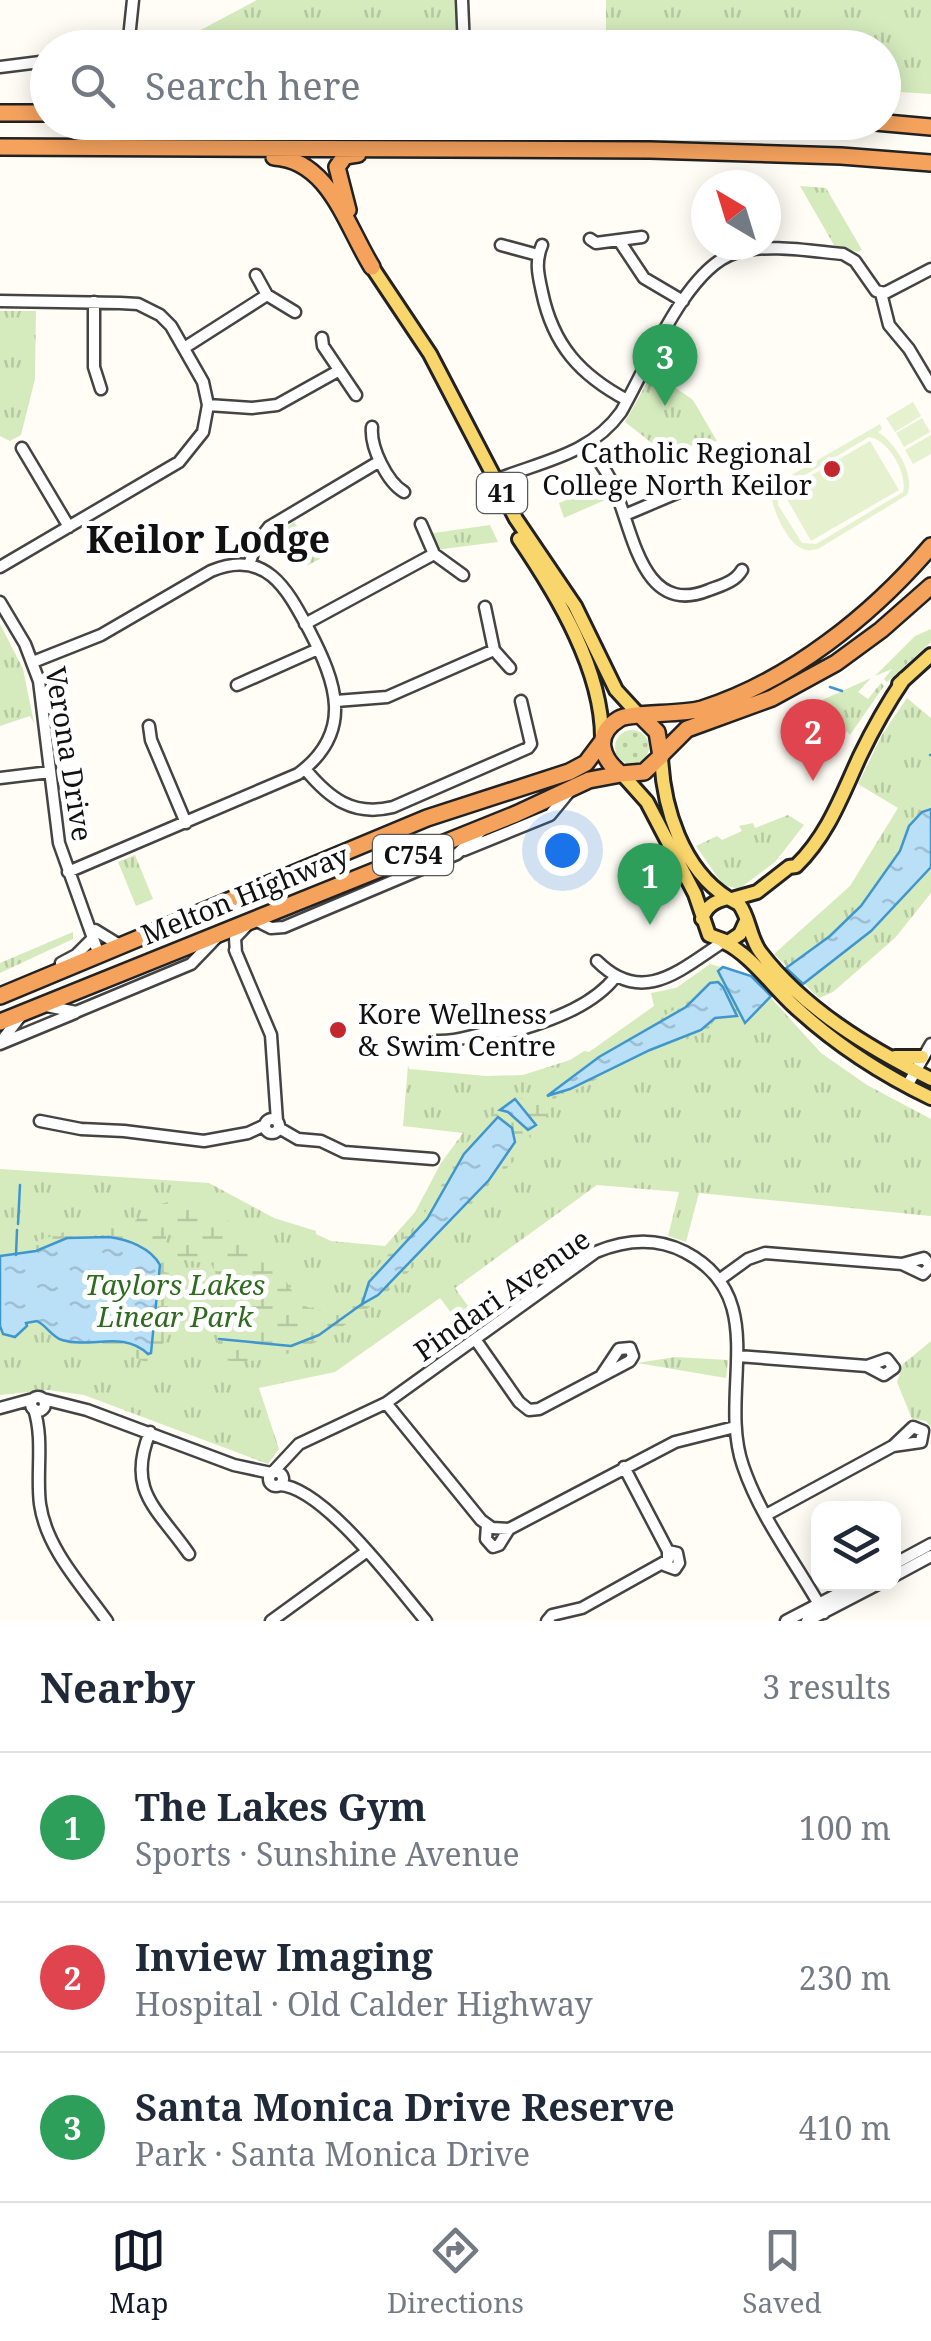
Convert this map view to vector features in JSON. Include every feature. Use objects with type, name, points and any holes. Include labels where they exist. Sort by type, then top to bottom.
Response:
[{"type":"highway","points":[[0,113],[30,112]]},
{"type":"highway","points":[[901,124],[931,127]]},
{"type":"highway","name":"41","points":[[372,267],[341,188],[337,167],[342,158],[355,154],[506,155],[542,150]]},
{"type":"highway","points":[[0,151],[744,152],[931,163]]},
{"type":"highway","name":"41","points":[[0,151],[295,160],[324,181],[372,267]]},
{"type":"highway","points":[[601,742],[619,718],[674,715],[700,709],[779,672],[862,614],[931,546]]},
{"type":"highway","points":[[622,774],[644,772],[692,726],[772,698],[826,669],[868,641],[931,586]]},
{"type":"highway","name":"41","points":[[639,715],[657,732],[661,755]]},
{"type":"highway","name":"41","points":[[601,742],[606,760],[622,774]]},
{"type":"highway","name":"Melton Highway","points":[[0,996],[440,813],[569,772],[586,763],[601,742]]},
{"type":"highway","name":"Melton Highway","points":[[0,1022],[486,826],[597,777],[622,774]]},
{"type":"highway","points":[[108,951],[110,976]]},
{"type":"main road","name":"41","points":[[372,267],[452,394],[492,482],[564,612],[598,693],[601,742]]},
{"type":"main road","name":"41","points":[[492,482],[575,606],[616,690],[639,715]]},
{"type":"main road","points":[[704,925],[713,904],[757,892],[801,862],[875,725],[904,679],[931,655]]},
{"type":"main road","name":"41","points":[[661,755],[665,799],[675,828],[705,877],[743,909],[752,940],[769,973]]},
{"type":"main road","name":"41","points":[[622,774],[643,796],[695,894],[704,925],[769,973],[837,1042],[931,1098]]},
{"type":"main road","points":[[724,942],[737,937],[757,892]]},
{"type":"main road","name":"41","points":[[789,993],[922,1075]]},
{"type":"main road","points":[[887,1056],[926,1055]]},
{"type":"street","points":[[133,0],[135,30]]},
{"type":"street","points":[[462,0],[462,30]]},
{"type":"street","points":[[0,68],[30,64]]},
{"type":"street","points":[[590,239],[596,243],[642,237]]},
{"type":"street","points":[[620,242],[640,275],[683,301]]},
{"type":"street","points":[[501,245],[540,250],[536,264],[546,312],[559,342],[582,371],[628,400]]},
{"type":"street","points":[[492,482],[587,445],[614,421],[683,301],[709,266],[734,253],[754,249],[846,255],[881,293],[931,269]]},
{"type":"street","points":[[256,276],[267,295],[296,312]]},
{"type":"street","points":[[881,293],[889,325],[909,348],[931,386]]},
{"type":"street","points":[[184,348],[267,295]]},
{"type":"street","points":[[0,302],[138,304],[171,326],[203,382],[208,405],[203,432],[178,462],[0,567]]},
{"type":"street","points":[[94,302],[94,367],[101,388]]},
{"type":"street","points":[[322,338],[356,395]]},
{"type":"street","points":[[208,405],[277,405],[338,370]]},
{"type":"street","points":[[372,427],[380,461],[404,492]]},
{"type":"street","points":[[587,445],[608,474],[648,573],[664,590],[690,596],[741,578]]},
{"type":"street","points":[[22,448],[69,526]]},
{"type":"street","points":[[249,565],[256,544],[269,527],[380,461]]},
{"type":"street","points":[[624,515],[686,490],[690,504]]},
{"type":"street","points":[[421,524],[434,554],[463,576]]},
{"type":"street","points":[[305,624],[434,554]]},
{"type":"street","points":[[33,662],[101,635],[211,571],[249,565],[280,582],[332,677],[336,700],[330,736],[304,770],[282,783],[68,872]]},
{"type":"street","name":"Verona Drive","points":[[0,602],[33,662],[42,698],[56,832],[68,872],[94,934],[108,951]]},
{"type":"street","points":[[485,607],[494,650],[510,668]]},
{"type":"street","points":[[234,687],[318,648]]},
{"type":"street","points":[[336,700],[387,697],[494,650]]},
{"type":"street","points":[[304,770],[344,805],[372,811],[393,807],[528,748],[531,744],[521,701]]},
{"type":"street","points":[[149,722],[151,740],[186,823]]},
{"type":"street","points":[[0,778],[50,772]]},
{"type":"street","points":[[236,953],[235,938],[253,919],[280,928],[550,815],[572,787]]},
{"type":"street","points":[[464,850],[486,826]]},
{"type":"street","points":[[674,974],[702,948],[704,925]]},
{"type":"street","points":[[0,1043],[191,964],[222,932],[236,953],[270,1035],[274,1059],[274,1098],[269,1105],[272,1124],[294,1138],[321,1141],[341,1151],[433,1159]]},
{"type":"street","points":[[17,989],[38,973],[71,958],[94,934],[108,951]]},
{"type":"street","points":[[597,961],[614,974],[642,983],[674,974],[724,942]]},
{"type":"street","points":[[437,1041],[462,1041],[489,1032],[523,1029],[573,1009],[601,990],[614,974]]},
{"type":"street","points":[[42,1005],[76,1012]]},
{"type":"street","points":[[0,1043],[23,1012]]},
{"type":"street","points":[[910,1087],[922,1075],[931,1044]]},
{"type":"street","points":[[40,1121],[204,1142],[272,1124]]},
{"type":"street","name":"Pindari Avenue","points":[[276,1477],[295,1448],[389,1401],[585,1259],[623,1243],[653,1242],[678,1248],[719,1280]]},
{"type":"street","points":[[816,1612],[743,1466],[736,1429],[736,1319],[719,1280],[751,1257],[765,1254],[902,1264]]},
{"type":"street","points":[[475,1339],[522,1406],[529,1410],[539,1409],[600,1376]]},
{"type":"street","points":[[738,1356],[867,1366]]},
{"type":"street","points":[[389,1401],[487,1525],[509,1529]]},
{"type":"street","points":[[0,1408],[66,1404],[276,1477],[335,1517],[420,1617]]},
{"type":"street","points":[[38,1406],[40,1505],[48,1532],[106,1621]]},
{"type":"street","points":[[487,1525],[486,1538],[492,1547],[498,1545],[509,1529],[675,1442],[736,1429]]},
{"type":"street","points":[[150,1432],[140,1456],[141,1484],[190,1554]]},
{"type":"street","points":[[766,1515],[894,1446]]},
{"type":"street","points":[[547,1621],[552,1615],[582,1608],[668,1560],[668,1551],[624,1467]]},
{"type":"street","points":[[901,1560],[931,1544]]},
{"type":"street","points":[[271,1621],[366,1552]]},
{"type":"street","points":[[901,1572],[931,1556]]},
{"type":"street","points":[[816,1612],[847,1591]]},
{"type":"street","points":[[786,1621],[862,1591]]},
{"type":"street","points":[[569,1621],[582,1608]]},
{"type":"green space","points":[[257,0],[457,0],[457,30],[201,30]]},
{"type":"green space","points":[[606,0],[931,0],[931,94],[901,92],[901,30],[606,30]]},
{"type":"green space","points":[[800,186],[826,188],[862,250],[834,245]]},
{"type":"green space","points":[[0,311],[36,311],[35,379],[21,435],[10,441],[0,436]]},
{"type":"green space","points":[[653,372],[693,400],[717,441],[662,451],[625,422]]},
{"type":"green space","points":[[913,402],[921,416],[895,432],[886,418]]},
{"type":"green space","points":[[922,418],[930,432],[904,447],[896,433]]},
{"type":"green space","points":[[880,424],[882,429],[878,432],[897,452],[909,479],[907,495],[818,549],[810,550],[790,539],[771,494],[766,496],[764,491]],"holes":[[[869,437],[876,439],[899,467],[903,492],[816,544],[802,543],[778,505],[778,491]]]},
{"type":"green space","points":[[931,435],[931,454],[913,464],[905,450]]},
{"type":"green space","points":[[870,441],[899,490],[811,541],[783,492]]},
{"type":"green space","points":[[606,484],[612,497],[564,518],[559,503]]},
{"type":"green space","points":[[294,522],[320,559],[308,565],[272,537]]},
{"type":"green space","points":[[490,525],[498,542],[435,550],[427,534]]},
{"type":"green space","points":[[0,624],[23,669],[34,723],[30,716],[0,726]]},
{"type":"green space","points":[[931,629],[931,642],[887,682],[884,679],[892,669],[875,676],[915,636]]},
{"type":"green space","points":[[871,678],[858,692],[868,699],[881,683],[884,686],[850,735],[820,701]]},
{"type":"green space","points":[[907,698],[931,718],[931,893],[895,938],[833,992],[819,998],[774,954],[850,886],[898,808],[858,784],[882,735]]},
{"type":"green space","points":[[632,730],[644,735],[649,747],[644,759],[632,764],[620,759],[615,747],[620,735]]},
{"type":"green space","points":[[788,815],[804,825],[775,862],[739,889],[723,885],[696,846],[742,831],[739,826],[753,823],[755,828]]},
{"type":"green space","points":[[135,855],[153,899],[136,906],[118,862]]},
{"type":"green space","points":[[73,932],[73,939],[0,973],[0,963]]},
{"type":"green space","name":"Taylors Lakes Linear Park","points":[[710,964],[751,976],[821,1053],[867,1085],[931,1119],[931,1216],[699,1193],[686,1242],[668,1236],[679,1192],[597,1185],[455,1288],[481,1324],[467,1334],[440,1298],[335,1372],[259,1388],[279,1449],[268,1464],[84,1395],[48,1390],[0,1395],[0,1169],[209,1183],[274,1218],[316,1231],[331,1241],[385,1246],[415,1212],[441,1163],[463,1133],[403,1126],[408,1065],[409,1069],[486,1076],[523,1075],[570,1060],[589,1052],[654,1006],[651,993],[676,988]]},
{"type":"green space","points":[[718,971],[745,1023],[714,1021],[707,1031],[560,1094],[536,1125],[515,1099],[528,1098],[563,1082],[599,1055],[692,999],[684,992]],"holes":[[[701,992],[732,1018],[715,1018],[683,1037],[551,1094],[599,1057],[686,1007]]]},
{"type":"green space","points":[[500,1110],[506,1112],[520,1121],[531,1141],[402,1279],[335,1331],[299,1350],[261,1360],[222,1360],[217,1277],[211,1264],[171,1258],[175,1205],[207,1211],[234,1225],[268,1257],[300,1302],[318,1310],[338,1309],[421,1219],[482,1124]],"holes":[[[497,1117],[511,1128],[515,1142],[489,1180],[378,1295],[363,1303],[369,1282],[427,1219],[464,1154]]]},
{"type":"green space","points":[[168,1202],[164,1272],[169,1273],[168,1323],[162,1347],[148,1363],[109,1347],[72,1341],[108,1339],[151,1353],[160,1265],[151,1253],[125,1240],[93,1235],[0,1256],[0,1248],[28,1244],[73,1229],[128,1228],[149,1207]]},
{"type":"green space","points":[[931,1341],[931,1427],[926,1421],[912,1419],[897,1382],[903,1364]]},
{"type":"green space","points":[[675,1357],[728,1360],[726,1378],[637,1363]]},
{"type":"water","points":[[931,809],[931,867],[871,931],[803,984],[786,968],[830,936],[861,906],[900,851],[909,826],[922,812]]},
{"type":"water","points":[[723,967],[751,976],[771,996],[745,1023],[718,971]]},
{"type":"water","points":[[718,982],[737,1016],[715,1018],[701,1030],[547,1096],[599,1057],[686,1007],[710,983]]},
{"type":"water","points":[[515,1099],[536,1125],[528,1130],[508,1112],[500,1110]]},
{"type":"water","points":[[498,1117],[512,1128],[515,1142],[489,1180],[378,1295],[362,1304],[369,1282],[427,1219],[464,1154]]},
{"type":"water","points":[[109,1237],[138,1245],[160,1265],[151,1353],[117,1341],[62,1340],[37,1321],[26,1323],[15,1337],[3,1334],[0,1256],[36,1251],[67,1238]]},
{"type":"waterway","points":[[830,687],[842,691]]},
{"type":"waterway","points":[[18,1224],[20,1185]]},
{"type":"waterway","points":[[16,1255],[17,1230]]},
{"type":"waterway","points":[[219,1339],[291,1346],[319,1335],[362,1304]]},
{"type":"place","name":"Santa Monica Drive Reserve","points":[[665,406]]},
{"type":"place","name":"Catholic Regional College North Keilor","points":[[832,469]]},
{"type":"place","name":"Inview Imaging","points":[[813,781]]},
{"type":"place","name":"The Lakes Gym","points":[[650,925]]},
{"type":"place","name":"Kore Wellness & Swim Centre","points":[[338,1030]]},
{"type":"district","name":"Keilor Lodge","points":[[208,540]]}]
